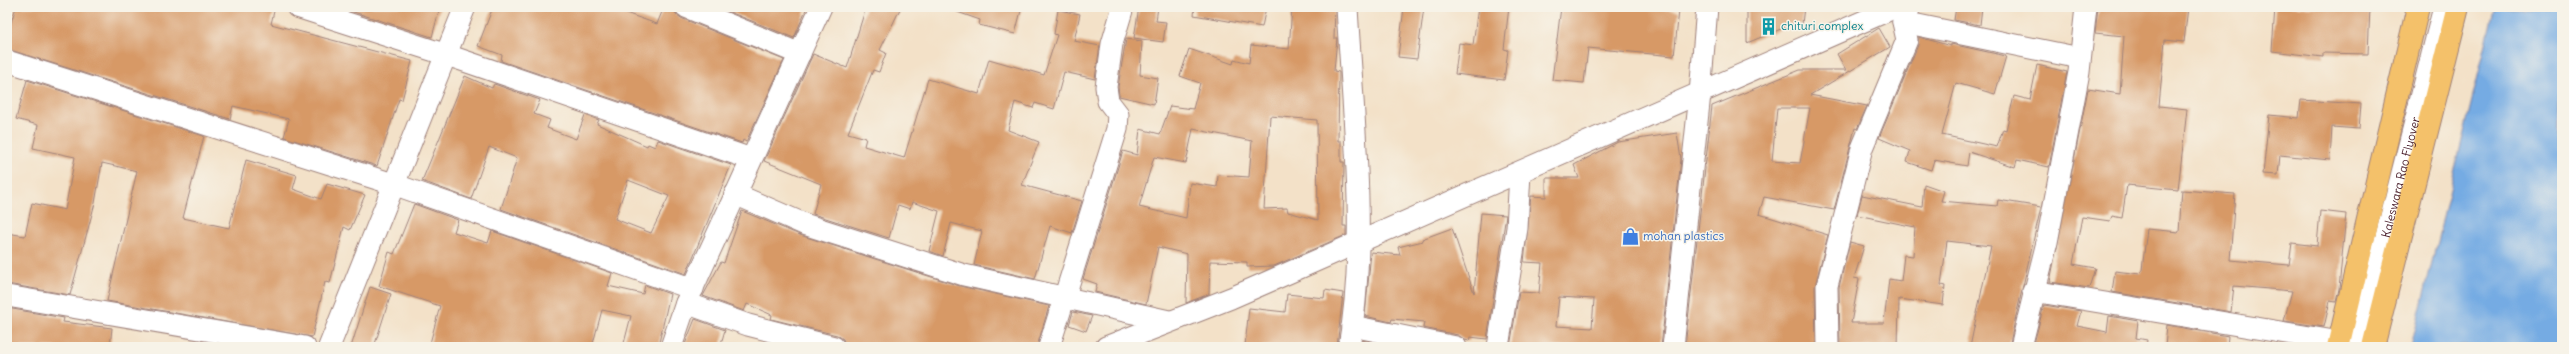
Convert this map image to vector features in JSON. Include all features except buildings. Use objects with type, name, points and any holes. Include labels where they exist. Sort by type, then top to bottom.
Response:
[{"type":"main road","points":[[2345,345],[2418,7]]},
{"type":"main road","points":[[2373,347],[2458,7]]},
{"type":"street","points":[[297,7],[447,55],[751,159]]},
{"type":"street","points":[[329,347],[465,7]]},
{"type":"street","points":[[686,7],[800,54]]},
{"type":"street","points":[[671,347],[689,296],[821,7]]},
{"type":"street","points":[[1049,347],[1117,129],[1118,114],[1108,100],[1106,87],[1112,44],[1123,7]]},
{"type":"street","points":[[1347,7],[1359,242],[1352,326],[1348,347]]},
{"type":"street","points":[[1673,347],[1700,94],[1707,7]]},
{"type":"street","points":[[2021,347],[2033,291],[2047,242],[2079,72],[2086,7]]},
{"type":"street","name":"Kaleswara Rao Flyover","points":[[2345,345],[2444,7]]},
{"type":"street","points":[[1828,347],[1827,286],[1862,148],[1907,40],[1903,12]]},
{"type":"street","points":[[1106,347],[1231,298],[1700,94],[1734,77],[1903,12],[2080,58]]},
{"type":"street","points":[[7,61],[393,184],[689,296],[748,325],[834,347]]},
{"type":"street","points":[[1498,347],[1517,228],[1520,173]]},
{"type":"street","points":[[735,194],[804,224],[964,275],[1169,322]]},
{"type":"street","points":[[2033,291],[2345,345]]},
{"type":"street","points":[[7,296],[304,347]]},
{"type":"street","points":[[1352,326],[1456,347]]},
{"type":"water","points":[[2495,7],[2562,7],[2562,347],[2411,347]]},
{"type":"place","name":"chituri complex","points":[[1768,26]]},
{"type":"place","name":"mohan plastics","points":[[1630,236]]}]
